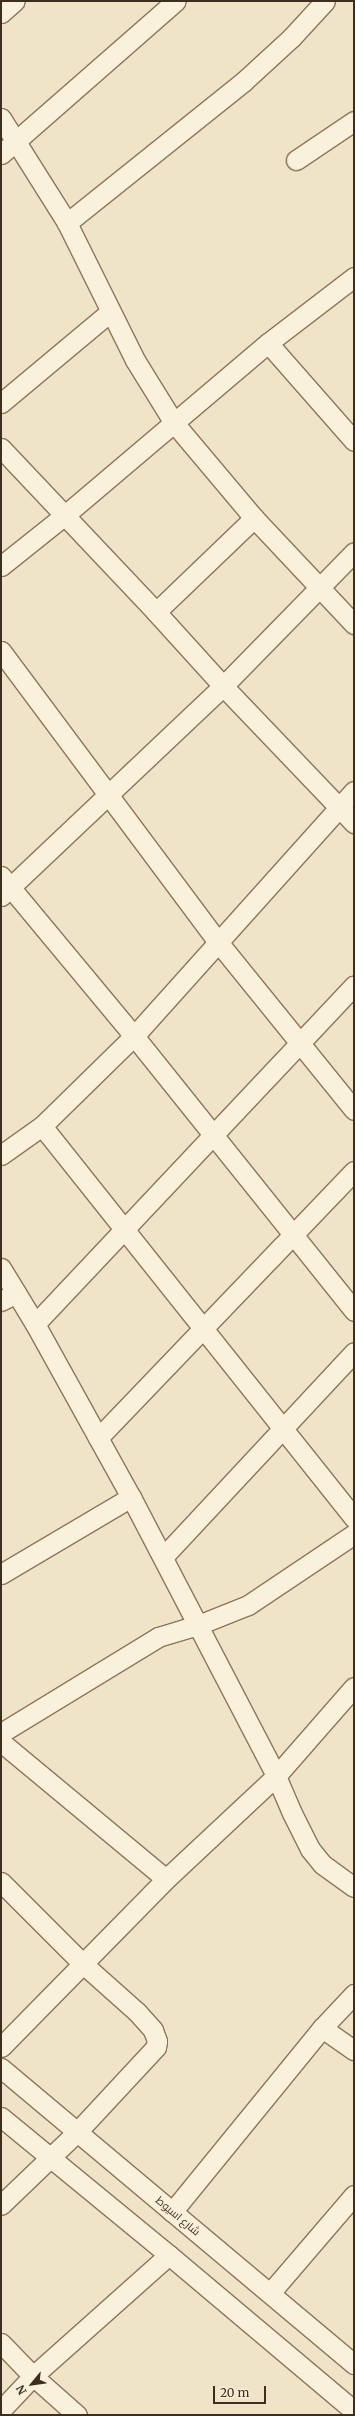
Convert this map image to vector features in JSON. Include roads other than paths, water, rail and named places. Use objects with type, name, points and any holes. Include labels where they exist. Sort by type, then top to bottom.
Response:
[{"type":"street","points":[[1,13],[15,1]]},
{"type":"street","points":[[1,154],[176,1]]},
{"type":"street","points":[[66,223],[243,82],[291,38],[325,1]]},
{"type":"street","points":[[1,118],[66,223],[135,360],[174,423],[254,518],[354,624]]},
{"type":"street","points":[[296,160],[354,121]]},
{"type":"street","points":[[1,566],[65,515],[268,343],[354,277]]},
{"type":"street","points":[[1,403],[110,312]]},
{"type":"street","points":[[268,343],[354,441]]},
{"type":"street","points":[[1,448],[156,612],[223,686],[354,823]]},
{"type":"street","points":[[156,612],[254,518]]},
{"type":"street","points":[[354,552],[223,686],[109,795],[4,887],[134,1036],[294,1234],[354,1311]]},
{"type":"street","points":[[1,651],[218,942],[354,1110]]},
{"type":"street","points":[[1,1156],[42,1126],[134,1036],[354,791]]},
{"type":"street","points":[[35,1324],[354,985]]},
{"type":"street","points":[[42,1126],[126,1229],[354,1518]]},
{"type":"street","points":[[98,1438],[354,1171]]},
{"type":"street","points":[[1,1268],[9,1297],[35,1324],[163,1557],[276,1776],[292,1814],[310,1849],[322,1864],[352,1881]]},
{"type":"street","points":[[163,1557],[285,1429],[354,1352]]},
{"type":"street","points":[[1,1574],[131,1497]]},
{"type":"street","points":[[1,1733],[158,1637],[198,1625],[248,1605],[354,1534]]},
{"type":"street","points":[[1,2047],[166,1879],[276,1776],[354,1687]]},
{"type":"street","points":[[1,1742],[166,1879]]},
{"type":"street","points":[[1,1882],[82,1963],[137,2012],[153,2030],[157,2041],[156,2047],[77,2132],[1,2205]]},
{"type":"street","points":[[172,2212],[322,2028],[354,1994]]},
{"type":"street","points":[[322,2028],[354,2050]]},
{"type":"street","name":"شارع اسيوط","points":[[1,2068],[354,2364]]},
{"type":"street","points":[[1,2117],[50,2159],[169,2255],[348,2411]]},
{"type":"street","points":[[270,2293],[354,2195]]},
{"type":"street","points":[[1,2410],[33,2376],[169,2255]]},
{"type":"street","points":[[1,2343],[33,2376],[77,2415]]}]
